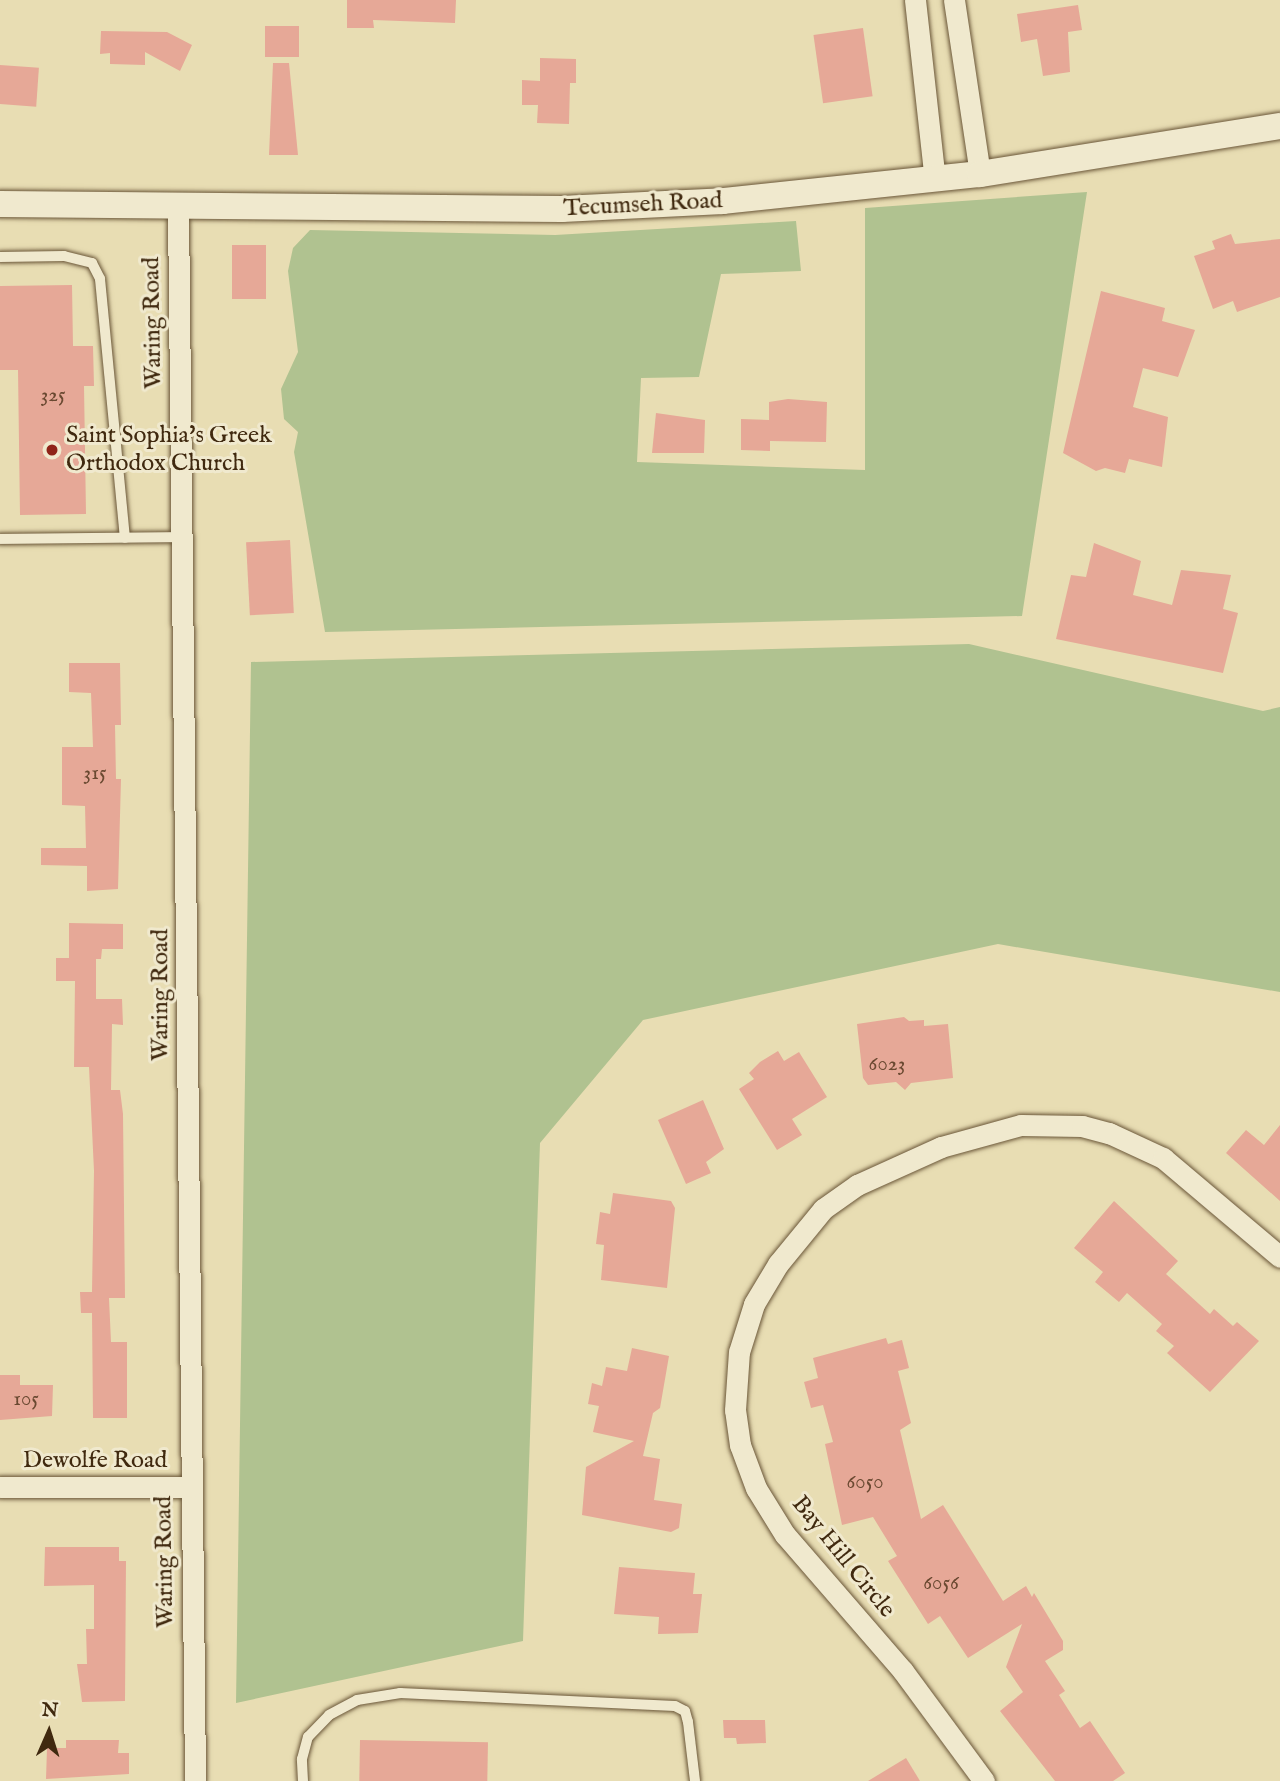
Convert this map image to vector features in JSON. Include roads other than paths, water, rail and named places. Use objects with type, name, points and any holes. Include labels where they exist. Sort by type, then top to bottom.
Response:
[{"type":"street","points":[[915,0],[935,180]]},
{"type":"street","points":[[954,0],[980,174]]},
{"type":"street","name":"Tecumseh Road","points":[[0,204],[178,208],[562,209],[723,201],[980,174],[1280,126]]},
{"type":"street","name":"Waring Road","points":[[178,208],[195,1781]]},
{"type":"street","name":"Bay Hill Circle","points":[[984,1781],[903,1671],[785,1535],[756,1488],[740,1446],[735,1410],[739,1352],[754,1304],[778,1264],[822,1209],[857,1185],[942,1147],[1021,1125],[1082,1126],[1109,1133],[1163,1158],[1280,1257]]},
{"type":"street","name":"Dewolfe Road","points":[[0,1487],[190,1487]]},
{"type":"lane","points":[[0,257],[64,256],[92,263],[100,279],[125,538]]},
{"type":"lane","points":[[0,540],[183,537]]},
{"type":"lane","points":[[303,1781],[302,1759],[308,1737],[329,1715],[357,1700],[400,1693],[675,1706],[685,1711],[688,1722],[695,1781]]},
{"type":"place","name":"Saint Sophia's Greek Orthodox Church","points":[[52,450]]}]
